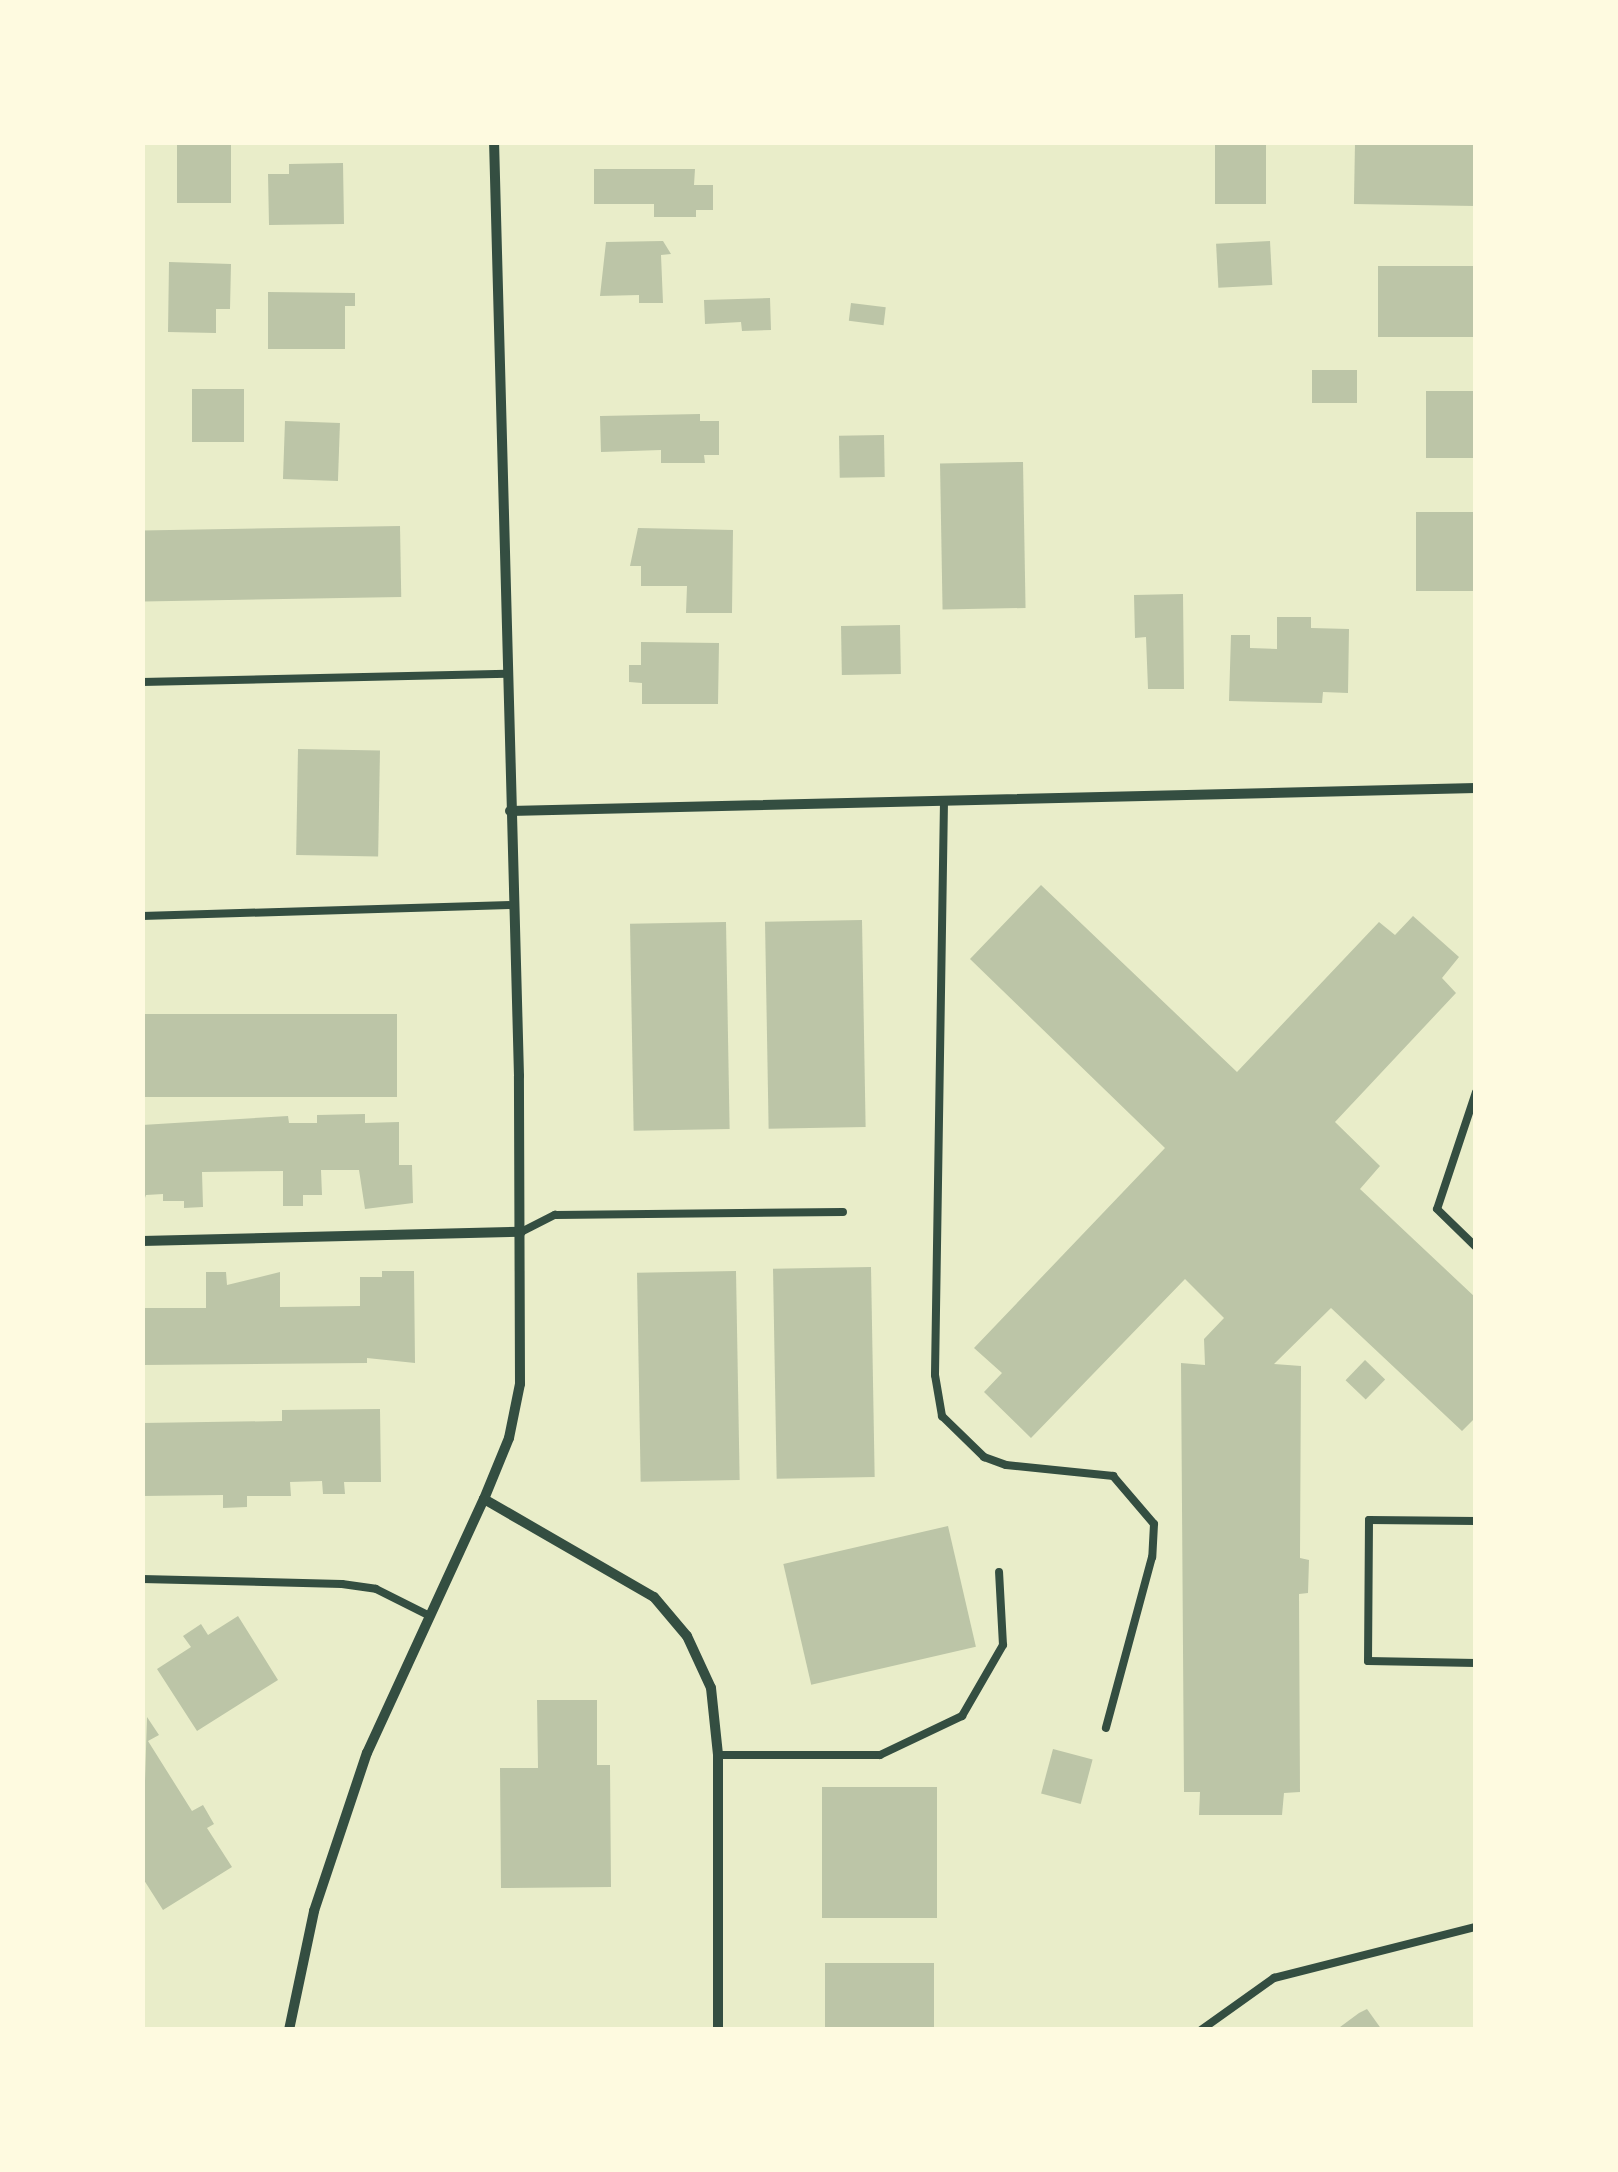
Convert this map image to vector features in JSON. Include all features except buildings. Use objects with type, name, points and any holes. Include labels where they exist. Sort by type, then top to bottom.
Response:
[{"type":"street","points":[[289,2030],[314,1911],[366,1753],[484,1499],[509,1438],[520,1384],[521,1232],[494,142]]},
{"type":"street","points":[[510,811],[1476,788]]},
{"type":"street","points":[[142,1240],[521,1232]]},
{"type":"street","points":[[484,1499],[654,1596],[687,1636],[711,1688],[718,1755],[718,2030]]},
{"type":"lane","points":[[142,682],[507,674]]},
{"type":"lane","points":[[944,801],[940,1402],[950,1426],[984,1457],[1006,1465],[1088,1468],[1113,1476],[1154,1524],[1152,1557],[1106,1728]]},
{"type":"lane","points":[[142,916],[513,905]]},
{"type":"lane","points":[[1476,1092],[1437,1208],[1476,1247]]},
{"type":"lane","points":[[521,1232],[555,1215],[842,1212]]},
{"type":"lane","points":[[1476,1521],[1369,1520],[1368,1660],[1476,1662]]},
{"type":"lane","points":[[718,1755],[880,1756],[962,1716],[1003,1645],[999,1572]]},
{"type":"lane","points":[[142,1579],[342,1584],[376,1589],[428,1616]]},
{"type":"lane","points":[[1202,2030],[1274,1978],[1476,1927]]}]
